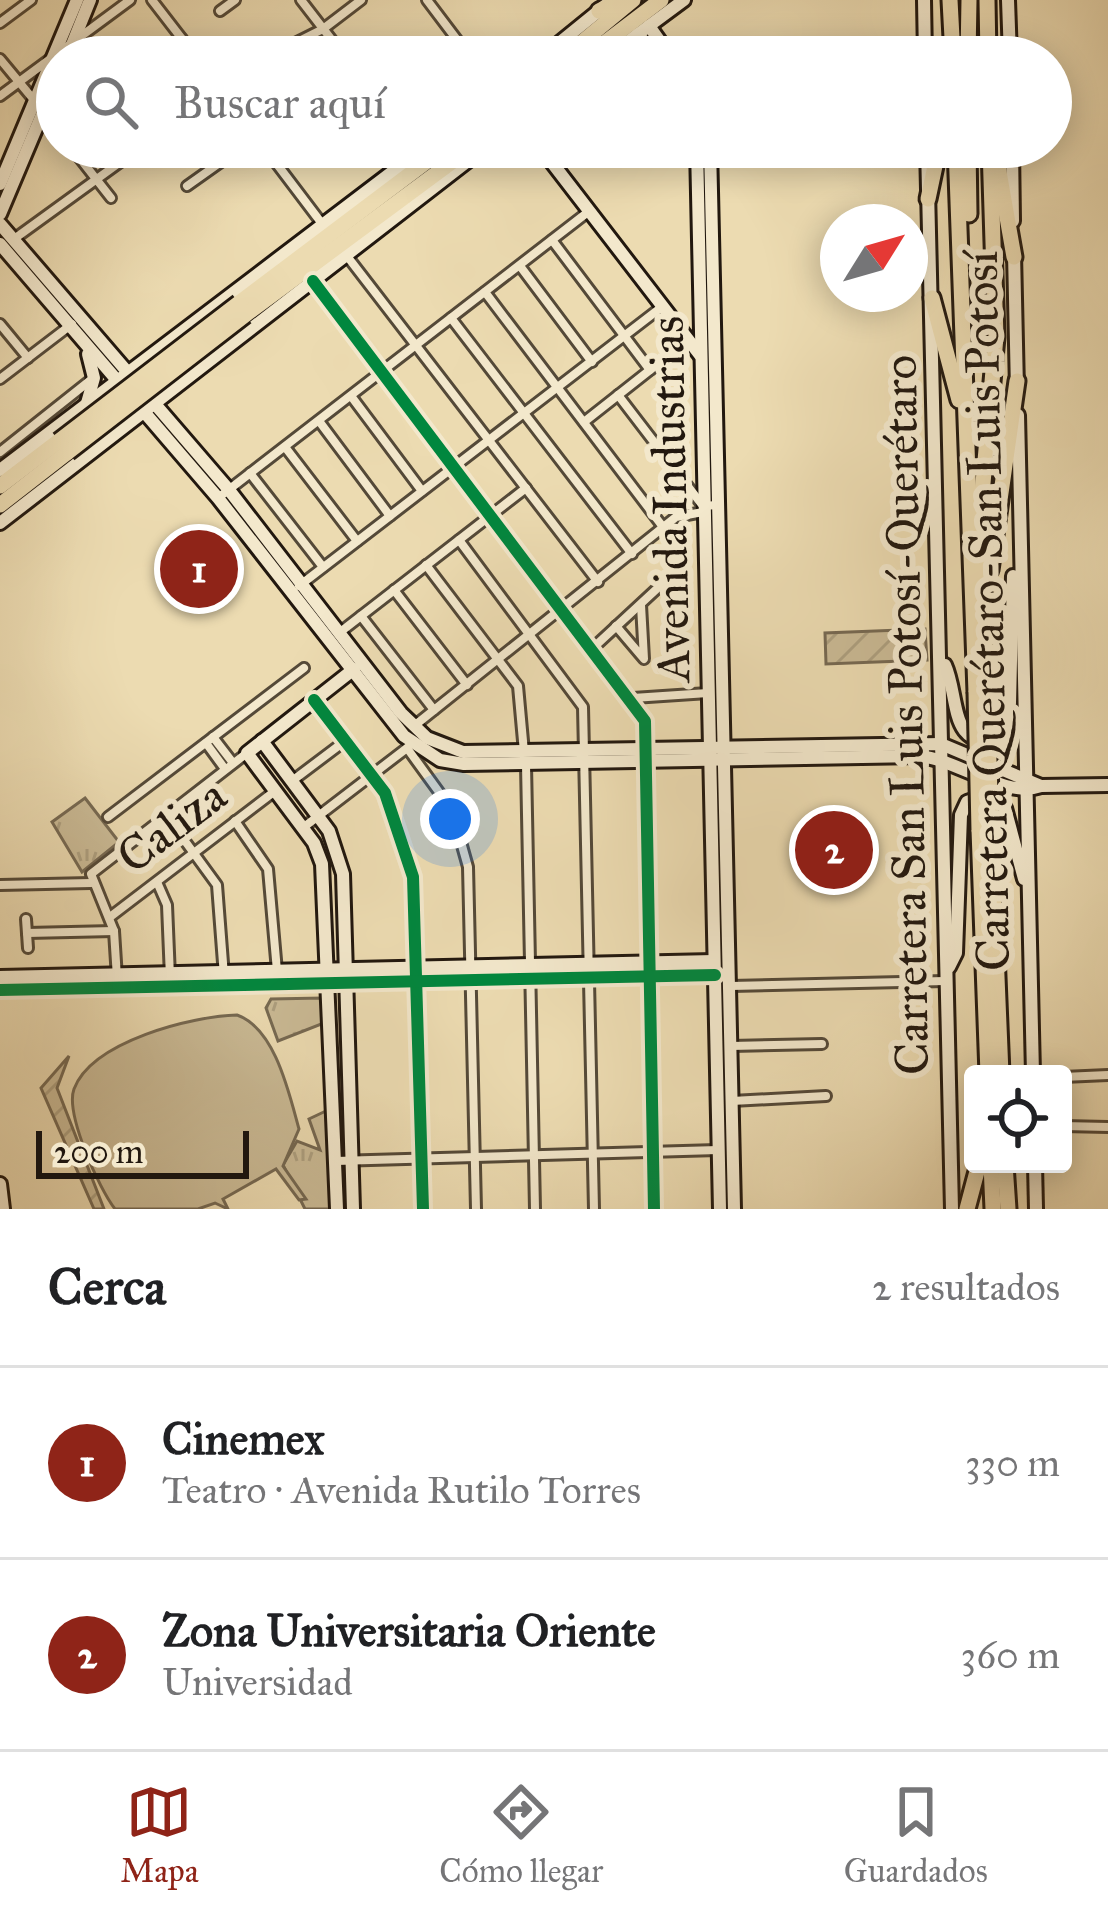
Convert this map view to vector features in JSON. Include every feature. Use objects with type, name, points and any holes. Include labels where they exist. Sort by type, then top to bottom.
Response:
[{"type":"highway","points":[[589,36],[633,0]]},
{"type":"highway","points":[[614,36],[661,0]]},
{"type":"highway","points":[[950,0],[951,36]]},
{"type":"highway","points":[[968,36],[969,0]]},
{"type":"highway","points":[[987,0],[988,36]]},
{"type":"highway","points":[[997,0],[998,36]]},
{"type":"highway","points":[[410,175],[416,168]]},
{"type":"highway","points":[[0,505],[64,447],[419,168]]},
{"type":"highway","points":[[291,282],[444,168]]},
{"type":"highway","points":[[928,199],[935,168]]},
{"type":"highway","points":[[957,168],[981,692],[988,1065]]},
{"type":"highway","points":[[963,336],[969,317],[968,168]]},
{"type":"highway","points":[[981,692],[982,470],[996,337],[992,168]]},
{"type":"highway","points":[[995,168],[1014,257]]},
{"type":"highway","points":[[242,309],[418,200]]},
{"type":"highway","points":[[932,298],[967,430]]},
{"type":"highway","points":[[984,609],[1017,381]]},
{"type":"highway","points":[[0,486],[64,447]]},
{"type":"highway","points":[[985,831],[1000,1065]]},
{"type":"highway","points":[[968,1209],[977,1173]]},
{"type":"highway","points":[[991,1173],[993,1209]]},
{"type":"highway","points":[[1005,1173],[1012,1209]]},
{"type":"main road","points":[[68,36],[77,0]]},
{"type":"main road","points":[[72,36],[90,0]]},
{"type":"main road","points":[[635,36],[684,0]]},
{"type":"main road","points":[[924,0],[925,36]]},
{"type":"main road","points":[[1008,0],[1009,36]]},
{"type":"main road","points":[[569,36],[610,4]]},
{"type":"main road","points":[[643,30],[646,36]]},
{"type":"main road","points":[[643,30],[649,36]]},
{"type":"main road","points":[[0,184],[36,111]]},
{"type":"main road","points":[[36,114],[2,210],[6,242],[73,323],[106,349],[126,357],[151,355]]},
{"type":"main road","points":[[0,470],[395,168]]},
{"type":"main road","points":[[0,523],[459,168]]},
{"type":"main road","points":[[556,168],[713,371]]},
{"type":"main road","name":"Avenida Industrias","points":[[699,168],[701,356],[708,389],[710,721],[717,752],[712,791],[720,1209]]},
{"type":"main road","name":"Avenida Industrias","points":[[708,389],[713,371],[710,168]]},
{"type":"main road","name":"Carretera San Luis Potosí-Querétaro","points":[[927,168],[952,1209]]},
{"type":"main road","name":"Carretera Querétaro-San Luis Potosí","points":[[1012,168],[1033,1065]]},
{"type":"main road","points":[[700,202],[712,231]]},
{"type":"main road","points":[[73,323],[94,378],[86,404]]},
{"type":"main road","points":[[86,349],[148,408],[339,633],[410,739]]},
{"type":"main road","points":[[106,349],[121,378]]},
{"type":"main road","points":[[151,355],[158,380],[177,384]]},
{"type":"main road","points":[[172,425],[168,399],[177,384]]},
{"type":"main road","points":[[148,408],[172,425],[223,494]]},
{"type":"main road","name":"Avenida Industrias","points":[[708,508],[731,986],[734,1209]]},
{"type":"main road","points":[[942,658],[958,724],[968,737],[984,742],[999,737],[1010,703],[1015,552],[1020,535]]},
{"type":"main road","points":[[297,586],[410,739],[440,760],[941,751],[1026,787],[1108,785]]},
{"type":"main road","points":[[338,1209],[322,864],[303,828],[247,753],[354,669]]},
{"type":"main road","points":[[688,753],[710,721]]},
{"type":"main road","points":[[262,741],[338,847],[344,874],[353,1209]]},
{"type":"main road","points":[[688,753],[712,791]]},
{"type":"main road","points":[[946,976],[956,953],[961,815],[967,802],[987,796],[1005,808],[1029,897]]},
{"type":"main road","points":[[0,977],[117,980],[715,968]]},
{"type":"main road","points":[[0,990],[117,980]]},
{"type":"main road","points":[[334,1059],[351,1057]]},
{"type":"main road","points":[[1035,1173],[1036,1209]]},
{"type":"main road","points":[[0,1184],[4,1209]]},
{"type":"street","points":[[0,23],[31,0]]},
{"type":"street","points":[[85,36],[130,0]]},
{"type":"street","points":[[152,0],[180,36]]},
{"type":"street","points":[[220,11],[235,0]]},
{"type":"street","points":[[302,0],[328,36]]},
{"type":"street","points":[[309,36],[361,0]]},
{"type":"street","points":[[427,0],[454,36]]},
{"type":"street","points":[[0,59],[36,102]]},
{"type":"street","points":[[0,95],[36,71]]},
{"type":"street","points":[[87,168],[111,198]]},
{"type":"street","points":[[6,242],[114,168]]},
{"type":"street","points":[[187,186],[212,168]]},
{"type":"street","points":[[280,168],[323,225]]},
{"type":"street","points":[[223,494],[589,211]]},
{"type":"street","points":[[552,240],[650,370]]},
{"type":"street","points":[[347,256],[598,583]]},
{"type":"street","points":[[520,266],[592,362]]},
{"type":"street","points":[[314,281],[633,698],[645,721],[654,1209]]},
{"type":"street","points":[[485,292],[663,527]]},
{"type":"street","points":[[297,586],[663,306]]},
{"type":"street","points":[[451,318],[632,554]]},
{"type":"street","points":[[0,379],[73,323]]},
{"type":"street","points":[[0,324],[28,358]]},
{"type":"street","points":[[584,422],[688,340]]},
{"type":"street","points":[[0,452],[94,378]]},
{"type":"street","points":[[303,828],[372,775],[434,710],[663,527],[676,517],[708,508],[618,395]]},
{"type":"street","points":[[350,396],[422,491]]},
{"type":"street","points":[[318,421],[390,516]]},
{"type":"street","points":[[285,447],[357,541]]},
{"type":"street","points":[[250,473],[323,567]]},
{"type":"street","points":[[339,633],[526,488]]},
{"type":"street","points":[[459,539],[580,700],[594,1209]]},
{"type":"street","points":[[426,566],[523,700],[535,1209]]},
{"type":"street","points":[[594,647],[662,584]]},
{"type":"street","points":[[394,590],[467,686]]},
{"type":"street","points":[[641,605],[644,659]]},
{"type":"street","points":[[361,616],[434,710]]},
{"type":"street","points":[[616,626],[644,659],[658,661]]},
{"type":"street","points":[[108,818],[304,668]]},
{"type":"street","points":[[633,698],[710,693]]},
{"type":"street","points":[[314,700],[372,775],[394,814],[413,877],[423,1209]]},
{"type":"street","points":[[410,739],[462,838],[471,973],[476,1209]]},
{"type":"street","points":[[209,740],[229,766]]},
{"type":"street","points":[[292,781],[345,741]]},
{"type":"street","points":[[0,885],[91,878],[247,753]]},
{"type":"street","name":"Caliza","points":[[110,917],[275,791]]},
{"type":"street","points":[[166,815],[217,885],[224,978]]},
{"type":"street","points":[[235,821],[268,868],[277,976]]},
{"type":"street","points":[[91,878],[114,931],[117,980]]},
{"type":"street","points":[[157,882],[167,905],[170,979]]},
{"type":"street","points":[[26,919],[28,948]]},
{"type":"street","points":[[27,933],[114,931]]},
{"type":"street","points":[[731,986],[946,976]]},
{"type":"street","points":[[731,1046],[822,1044]]},
{"type":"street","points":[[1072,1076],[1108,1076]]},
{"type":"street","points":[[732,1100],[826,1096]]},
{"type":"street","points":[[1072,1126],[1108,1127]]},
{"type":"street","points":[[336,1161],[718,1150]]},
{"type":"green space","points":[[925,629],[927,660],[826,664],[825,633]]},
{"type":"green space","points":[[85,798],[119,842],[82,872],[52,822]]},
{"type":"green space","points":[[322,998],[324,1023],[278,1041],[266,1008],[271,999]]},
{"type":"green space","points":[[237,1015],[261,1033],[285,1081],[299,1129],[283,1166],[306,1199],[299,1200],[276,1169],[223,1199],[228,1209],[215,1203],[198,1209],[115,1209],[93,1169],[74,1115],[74,1089],[84,1072],[101,1057],[146,1034],[195,1020]]},
{"type":"green space","points":[[69,1056],[57,1088],[104,1209],[94,1209],[41,1088]]},
{"type":"green space","points":[[328,1110],[330,1209],[305,1209],[283,1165],[297,1141],[320,1150],[309,1119]]},
{"type":"cycle path","points":[[313,281],[645,721],[654,1209]]},
{"type":"cycle path","points":[[314,700],[385,793],[413,877],[423,1209]]},
{"type":"cycle path","points":[[0,990],[715,975]]},
{"type":"place","name":"Cinemex","points":[[199,569]]},
{"type":"place","name":"Zona Universitaria Oriente","points":[[834,850]]}]
